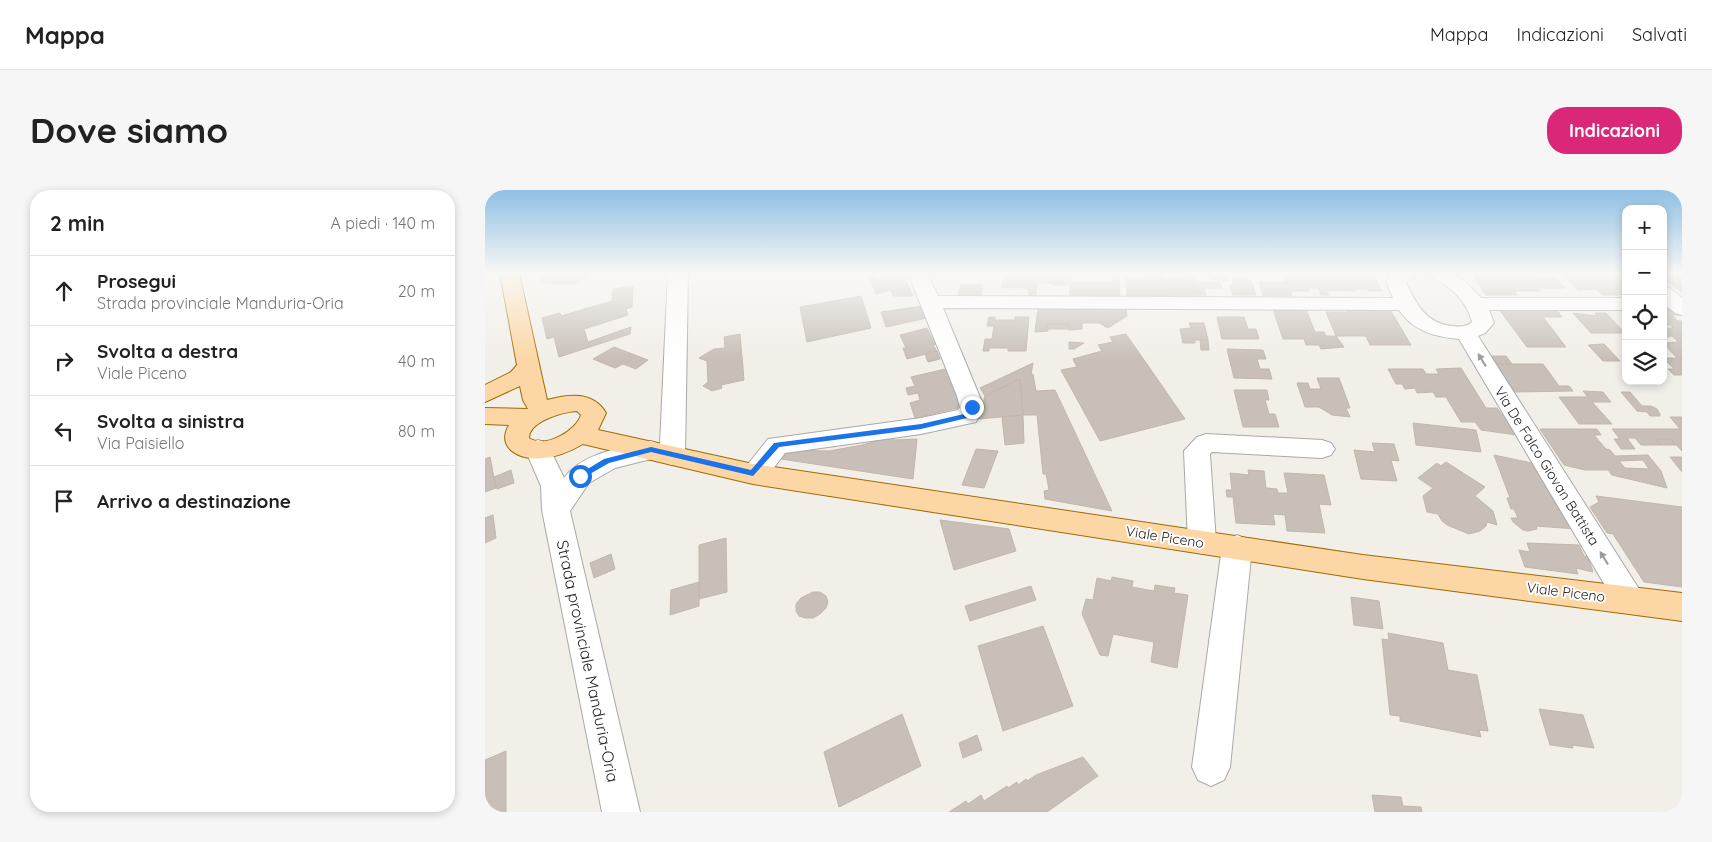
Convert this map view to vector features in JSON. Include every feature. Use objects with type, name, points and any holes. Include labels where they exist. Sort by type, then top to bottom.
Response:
[{"type":"main road","points":[[515,302],[529,366],[536,415]]},
{"type":"main road","points":[[485,394],[519,377],[529,366]]},
{"type":"main road","name":"Viale Piceno","points":[[529,366],[551,393],[586,408],[621,435],[661,453]]},
{"type":"main road","points":[[485,424],[506,432],[528,445],[574,439],[588,428],[593,420],[586,408],[553,406],[536,415],[518,433],[528,445]]},
{"type":"main road","points":[[485,416],[536,415]]},
{"type":"main road","name":"Viale Piceno","points":[[574,439],[661,453],[753,474],[1363,567],[1682,606]]},
{"type":"street","points":[[555,498],[580,476],[607,461],[661,453],[675,302]]},
{"type":"street","points":[[753,474],[777,445],[921,426],[967,416],[972,407],[969,396],[931,302]]},
{"type":"street","points":[[937,302],[1406,304],[1415,318],[1429,327],[1448,332],[1475,331],[1483,323],[1479,309],[1474,304]]},
{"type":"street","points":[[1474,304],[1622,304]]},
{"type":"street","name":"Via De Falco Giovan Battista","points":[[1465,332],[1629,600]]},
{"type":"street","name":"Strada provinciale Manduria-Oria","points":[[555,498],[574,439]]},
{"type":"street","points":[[1202,542],[1197,451],[1206,443],[1322,449]]},
{"type":"street","name":"Strada provinciale Manduria-Oria","points":[[528,445],[555,498],[621,812]]},
{"type":"street","points":[[1211,767],[1237,548]]},
{"type":"building","points":[[609,302],[632,302],[632,307],[626,309],[628,315],[584,329],[588,342],[631,327],[630,334],[559,357],[554,337],[547,339],[542,318],[560,313],[561,316]]},
{"type":"building","points":[[828,302],[863,302],[871,328],[807,342],[800,307]]},
{"type":"building","points":[[923,306],[927,318],[886,327],[881,312]]},
{"type":"building","points":[[1126,308],[1127,316],[1108,328],[1099,323],[1082,323],[1082,329],[1069,330],[1069,324],[1047,324],[1048,331],[1035,332],[1038,309]]},
{"type":"building","points":[[1346,308],[1389,308],[1411,345],[1370,345],[1366,336],[1336,336],[1326,312],[1348,312]]},
{"type":"building","points":[[1498,308],[1556,309],[1562,317],[1543,317],[1566,347],[1527,347]]},
{"type":"building","points":[[1667,308],[1673,308],[1680,315],[1671,315],[1678,321],[1682,321],[1682,375],[1674,375],[1668,369],[1674,369],[1667,362],[1667,358],[1677,358],[1667,347],[1667,343],[1678,342],[1672,336],[1667,337],[1667,328],[1673,328],[1671,325],[1667,325]]},
{"type":"building","points":[[1273,309],[1306,309],[1315,332],[1324,332],[1326,336],[1336,336],[1344,347],[1321,349],[1319,345],[1306,345],[1304,339],[1283,339]]},
{"type":"building","points":[[1573,313],[1597,316],[1595,313],[1606,313],[1622,330],[1622,333],[1591,333]]},
{"type":"building","points":[[989,317],[995,317],[995,320],[1015,320],[1015,317],[1029,317],[1026,351],[1008,351],[1008,348],[989,348],[989,351],[983,351],[985,339],[992,339],[994,326],[987,326]]},
{"type":"building","points":[[1217,317],[1244,317],[1248,329],[1256,329],[1259,339],[1222,339]]},
{"type":"building","points":[[1189,323],[1204,323],[1208,340],[1195,340],[1195,343],[1183,343],[1180,329],[1191,328]]},
{"type":"building","points":[[1047,324],[1069,324],[1069,329],[1048,329]]},
{"type":"building","points":[[927,328],[933,340],[936,340],[938,344],[933,345],[937,351],[907,359],[903,348],[906,348],[900,335]]},
{"type":"building","points":[[740,334],[744,380],[721,385],[722,388],[712,391],[703,386],[708,382],[707,361],[699,358],[714,349],[725,348],[724,337]]},
{"type":"building","points":[[1126,334],[1185,419],[1100,441],[1061,370],[1077,367],[1073,359],[1102,351],[1098,345],[1113,342],[1110,337]]},
{"type":"building","points":[[1200,340],[1208,340],[1209,350],[1201,350]]},
{"type":"building","points":[[1069,342],[1084,343],[1074,349],[1069,349]]},
{"type":"building","points":[[1604,344],[1620,361],[1603,361],[1588,345]]},
{"type":"building","points":[[614,347],[648,360],[636,369],[623,364],[615,368],[593,359]]},
{"type":"building","points":[[1227,349],[1263,350],[1266,359],[1257,359],[1260,369],[1269,369],[1272,379],[1234,378]]},
{"type":"building","points":[[937,351],[940,359],[928,362],[925,354]]},
{"type":"building","points":[[1491,356],[1506,356],[1512,364],[1496,364]]},
{"type":"building","points":[[1033,363],[1031,375],[1033,374],[1036,391],[1055,390],[1112,511],[1045,499],[1044,491],[1049,490],[1046,474],[1043,474],[1037,415],[1023,415],[1020,379],[985,396],[980,388]]},
{"type":"building","points":[[1496,364],[1543,364],[1559,386],[1569,386],[1573,391],[1515,392]]},
{"type":"building","points":[[950,368],[966,406],[915,418],[910,403],[920,400],[918,393],[908,395],[906,388],[915,386],[911,377]]},
{"type":"building","points":[[1461,368],[1486,408],[1497,408],[1517,435],[1481,430],[1475,422],[1461,422],[1446,397],[1436,397],[1433,392],[1417,393],[1415,388],[1405,389],[1402,384],[1396,384],[1388,369],[1423,369],[1426,374],[1439,374],[1436,369]]},
{"type":"building","points":[[1317,378],[1339,378],[1350,408],[1346,408],[1350,417],[1332,415],[1319,407],[1305,407],[1297,383],[1308,383],[1310,389],[1321,389]]},
{"type":"building","points":[[1020,379],[1023,415],[979,419],[985,396]]},
{"type":"building","points":[[1234,390],[1267,390],[1269,400],[1265,400],[1269,414],[1275,414],[1279,427],[1243,427]]},
{"type":"building","points":[[1583,391],[1603,392],[1611,402],[1592,402],[1612,424],[1579,424],[1559,397],[1588,397]]},
{"type":"building","points":[[1621,392],[1630,392],[1642,406],[1651,406],[1657,409],[1660,416],[1650,416],[1647,412],[1637,411]]},
{"type":"building","points":[[1023,415],[1024,443],[1005,445],[1002,417]]},
{"type":"building","points":[[1670,417],[1682,417],[1682,451],[1671,439],[1656,439],[1661,445],[1641,445],[1635,438],[1627,438],[1635,449],[1621,449],[1614,439],[1620,439],[1612,429],[1680,429]]},
{"type":"building","points":[[1413,423],[1476,430],[1481,452],[1416,445]]},
{"type":"building","points":[[1540,429],[1597,429],[1601,435],[1594,435],[1615,456],[1648,455],[1661,471],[1667,488],[1612,475],[1608,470],[1585,470],[1564,465]],"holes":[[[1643,460],[1649,469],[1625,468],[1619,461]]]},
{"type":"building","points":[[893,436],[894,440],[917,439],[913,479],[781,459],[788,450],[829,451],[862,445]]},
{"type":"building","points":[[1656,439],[1671,439],[1676,445],[1661,445]]},
{"type":"building","points":[[1372,443],[1394,444],[1399,461],[1391,460],[1397,481],[1361,479],[1354,450],[1375,452]]},
{"type":"building","points":[[976,449],[998,451],[984,488],[962,485]]},
{"type":"building","points":[[1494,455],[1532,463],[1576,529],[1536,526],[1537,529],[1528,531],[1523,530],[1513,522],[1511,518],[1518,518],[1514,509],[1511,509],[1507,498],[1510,498]]},
{"type":"building","points":[[490,457],[496,488],[485,492],[485,459]]},
{"type":"building","points":[[1670,457],[1682,457],[1682,472]]},
{"type":"building","points":[[1446,462],[1485,487],[1475,496],[1493,511],[1497,525],[1487,522],[1486,526],[1480,531],[1469,534],[1447,525],[1438,514],[1427,512],[1423,496],[1433,488],[1418,478],[1437,463],[1441,466]]},
{"type":"building","points":[[511,470],[514,483],[497,489],[494,477]]},
{"type":"building","points":[[1248,470],[1264,471],[1266,488],[1277,489],[1278,493],[1288,493],[1284,473],[1324,475],[1331,505],[1319,504],[1325,533],[1287,531],[1285,515],[1273,514],[1275,525],[1236,523],[1233,497],[1227,497],[1226,490],[1232,490],[1230,473],[1249,475]]},
{"type":"building","points":[[1596,496],[1682,507],[1682,587],[1644,582],[1613,534],[1607,533],[1590,507],[1599,502]]},
{"type":"building","points":[[493,515],[496,538],[485,543],[485,518]]},
{"type":"building","points":[[940,520],[1009,529],[1016,551],[954,570]]},
{"type":"building","points":[[726,538],[727,592],[699,599],[699,545]]},
{"type":"building","points":[[1527,543],[1579,545],[1584,556],[1588,557],[1593,572],[1576,568],[1578,574],[1525,567],[1519,550],[1530,552]]},
{"type":"building","points":[[611,554],[615,569],[594,578],[590,563]]},
{"type":"building","points":[[1112,577],[1133,581],[1132,587],[1154,591],[1155,585],[1175,588],[1174,593],[1188,595],[1177,668],[1151,662],[1154,642],[1113,634],[1108,656],[1100,655],[1082,614],[1086,599],[1093,600],[1097,578],[1111,581]]},
{"type":"building","points":[[699,582],[699,606],[670,615],[671,590]]},
{"type":"building","points":[[1031,586],[1036,600],[970,621],[965,606]]},
{"type":"building","points":[[813,592],[820,592],[826,596],[828,602],[826,608],[813,618],[799,616],[796,611],[796,604],[801,598]]},
{"type":"building","points":[[1351,597],[1379,601],[1383,629],[1354,625]]},
{"type":"building","points":[[1043,626],[1073,706],[1003,731],[978,646]]},
{"type":"building","points":[[1388,633],[1443,643],[1448,670],[1477,675],[1488,731],[1479,730],[1481,737],[1400,721],[1400,716],[1390,715],[1382,639],[1389,640]]},
{"type":"building","points":[[1539,709],[1583,715],[1594,748],[1550,745]]},
{"type":"building","points":[[902,714],[921,766],[839,807],[824,752]]},
{"type":"building","points":[[977,735],[982,750],[963,758],[959,743]]},
{"type":"building","points":[[506,751],[506,812],[485,812],[485,760]]},
{"type":"building","points":[[1083,757],[1098,776],[1047,812],[949,812],[966,801],[968,804],[981,795],[984,801],[1007,786],[1008,788],[1017,782],[1018,785],[1026,779],[1027,781],[1036,775]]},
{"type":"building","points":[[1372,795],[1401,797],[1403,806],[1421,807],[1422,812],[1375,812]]},
{"type":"route","points":[[580,476],[607,461],[651,450],[753,474],[777,445],[921,426],[967,416],[972,407]]}]
